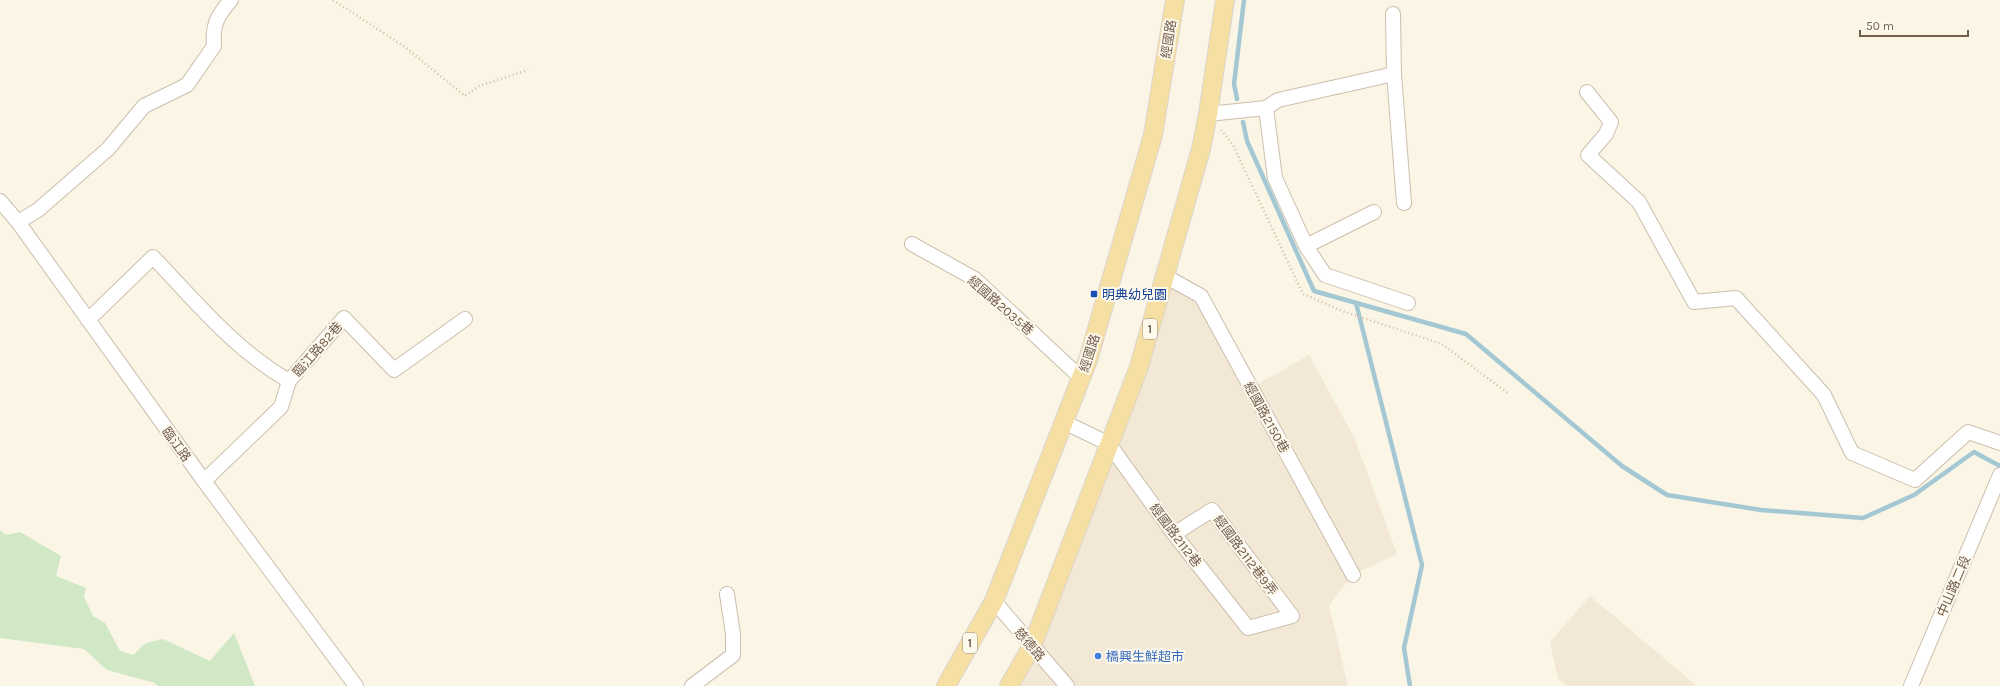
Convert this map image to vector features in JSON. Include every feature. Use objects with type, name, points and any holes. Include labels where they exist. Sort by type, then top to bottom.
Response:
[{"type":"main road","name":"經國路","points":[[946,686],[994,601],[1088,360],[1153,135],[1175,0]]},
{"type":"main road","name":"1","points":[[1009,686],[1032,646],[1139,367],[1201,149],[1208,114],[1225,0]]},
{"type":"street","points":[[18,222],[38,210],[104,154],[144,106],[187,85],[214,46],[217,16],[231,0]]},
{"type":"street","points":[[1393,14],[1394,74],[1404,203]]},
{"type":"street","points":[[1208,114],[1266,108],[1278,100],[1394,74]]},
{"type":"street","points":[[1587,92],[1610,122],[1606,134],[1588,155],[1639,202],[1694,302],[1736,298],[1824,395],[1852,453],[1915,480],[1968,432],[2000,443]]},
{"type":"street","points":[[1266,108],[1275,178],[1306,246],[1325,275],[1408,303]]},
{"type":"street","name":"臨江路","points":[[0,201],[18,222],[204,481],[356,686]]},
{"type":"street","points":[[1306,246],[1374,212]]},
{"type":"street","name":"經國路2035巷","points":[[912,244],[975,279],[1081,378]]},
{"type":"street","points":[[88,320],[153,257],[218,325],[267,368],[289,381]]},
{"type":"street","name":"經國路2150巷","points":[[1165,276],[1201,296],[1353,575]]},
{"type":"street","name":"臨江路82巷","points":[[204,481],[281,407],[289,381],[344,318],[394,370],[465,319]]},
{"type":"street","name":"經國路2112巷","points":[[1064,422],[1109,444],[1174,534],[1248,628],[1292,616]]},
{"type":"street","name":"中山路二段","points":[[1911,686],[1998,480]]},
{"type":"street","name":"經國路2112巷9弄","points":[[1174,534],[1212,510],[1292,616]]},
{"type":"street","points":[[692,686],[733,655],[733,634],[727,594]]},
{"type":"street","name":"慈德路","points":[[994,601],[1067,686]]},
{"type":"path","points":[[333,0],[405,47],[465,96],[479,86],[528,70]]},
{"type":"shaded area","points":[[1165,276],[1201,296],[1251,388],[1309,355],[1355,439],[1397,554],[1353,575],[1329,605],[1348,686],[1009,686]]},
{"type":"shaded area","points":[[1590,596],[1697,686],[1568,686],[1558,679],[1550,642]]},
{"type":"green space","points":[[0,530],[6,535],[20,532],[61,556],[56,576],[86,588],[84,597],[93,616],[105,623],[120,651],[133,655],[146,643],[163,639],[210,661],[234,633],[255,686],[158,686],[155,683],[107,670],[84,649],[0,638]]},
{"type":"waterway","points":[[1237,99],[1234,84],[1244,0]]},
{"type":"waterway","points":[[1243,122],[1247,141],[1314,291],[1466,334],[1622,466],[1667,495],[1761,510],[1863,518],[1914,495],[1974,452],[2000,466]]},
{"type":"waterway","points":[[1356,303],[1422,565],[1404,648],[1410,686]]},
{"type":"place","name":"明典幼兒園","points":[[1094,294]]},
{"type":"place","name":"橋興生鮮超市","points":[[1098,656]]}]
